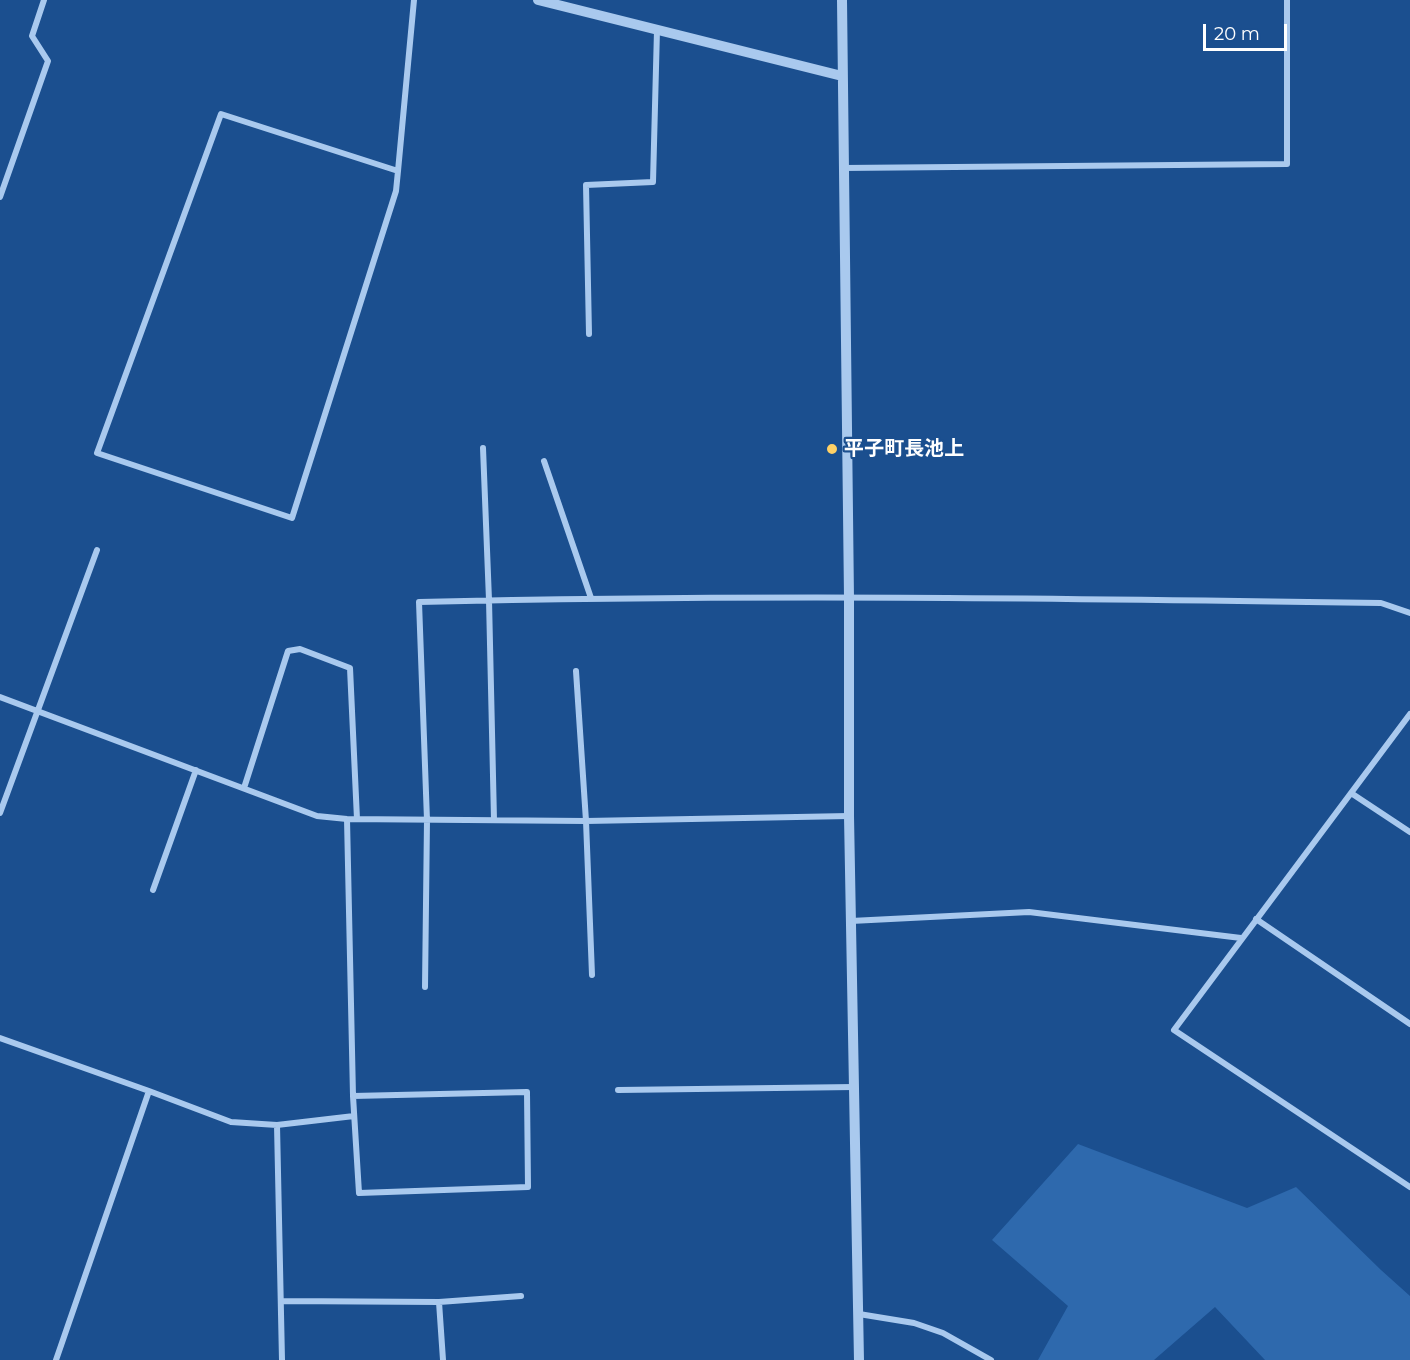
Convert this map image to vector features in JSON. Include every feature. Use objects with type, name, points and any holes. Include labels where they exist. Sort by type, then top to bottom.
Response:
[{"type":"street","points":[[0,197],[48,61],[32,36],[44,0]]},
{"type":"street","points":[[398,171],[221,114],[97,453],[292,518],[396,191],[398,171],[414,0]]},
{"type":"street","points":[[538,0],[842,76]]},
{"type":"street","points":[[842,0],[849,598],[849,816],[859,1360]]},
{"type":"street","points":[[843,168],[1287,164],[1287,0]]},
{"type":"street","points":[[589,334],[586,184],[653,182],[657,30]]},
{"type":"street","points":[[483,448],[494,820]]},
{"type":"street","points":[[544,461],[591,598]]},
{"type":"street","points":[[0,813],[97,550]]},
{"type":"street","points":[[425,987],[427,820],[419,602],[591,598],[1018,597],[1381,603],[1410,613]]},
{"type":"street","points":[[244,788],[288,651],[300,649],[350,668],[357,819]]},
{"type":"street","points":[[576,671],[586,821],[592,975]]},
{"type":"street","points":[[0,697],[317,816],[347,819],[586,821],[849,816]]},
{"type":"street","points":[[1410,714],[1174,1030],[1410,1187]]},
{"type":"street","points":[[153,890],[196,770]]},
{"type":"street","points":[[1351,793],[1410,832]]},
{"type":"street","points":[[347,819],[353,1096],[359,1193],[528,1187],[527,1092],[353,1096]]},
{"type":"street","points":[[851,921],[1029,912],[1241,938]]},
{"type":"street","points":[[1256,919],[1410,1024]]},
{"type":"street","points":[[0,1038],[231,1122],[278,1125],[354,1116]]},
{"type":"street","points":[[618,1090],[855,1087]]},
{"type":"street","points":[[56,1360],[149,1091]]},
{"type":"street","points":[[278,1125],[282,1360]]},
{"type":"street","points":[[282,1301],[439,1302],[521,1296]]},
{"type":"street","points":[[439,1302],[442,1360]]},
{"type":"street","points":[[859,1314],[914,1323],[943,1333],[991,1360]]},
{"type":"shaded area","points":[[1078,1144],[1247,1208],[1296,1187],[1410,1296],[1410,1360],[1265,1360],[1215,1307],[1154,1360],[1038,1360],[1068,1306],[992,1240]]},
{"type":"place","name":"平子町長池上","points":[[832,449]]}]
